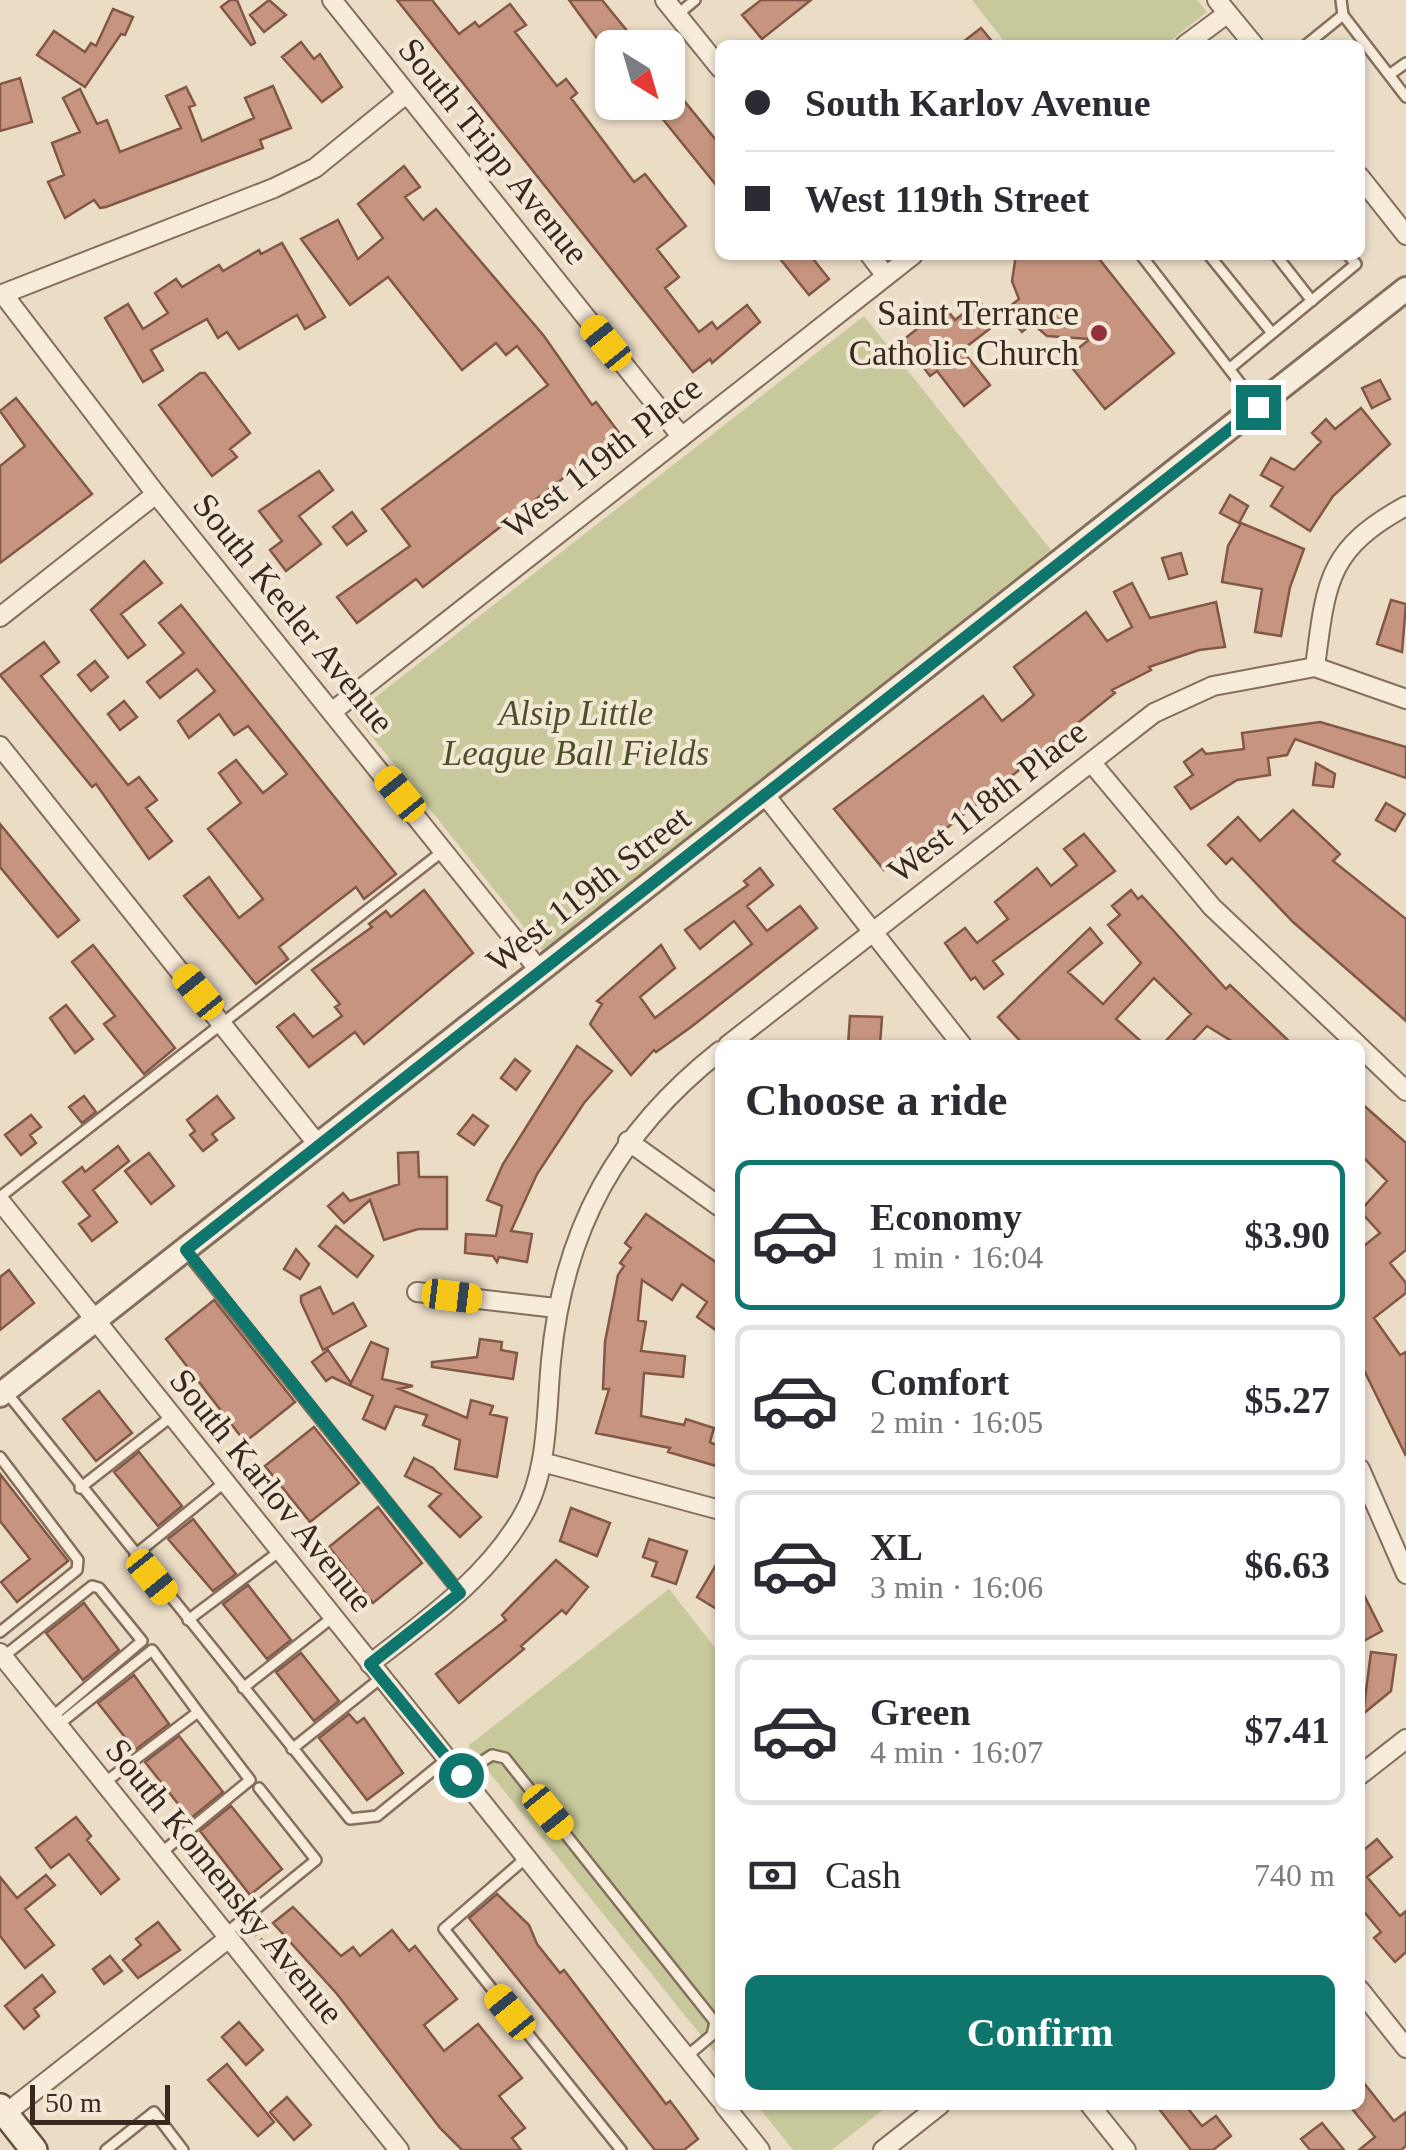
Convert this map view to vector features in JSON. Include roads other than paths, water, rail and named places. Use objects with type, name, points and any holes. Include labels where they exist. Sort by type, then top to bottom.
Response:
[{"type":"main road","points":[[2,2113],[34,2150]]},
{"type":"street","name":"South Tripp Avenue","points":[[332,0],[681,436]]},
{"type":"street","points":[[1190,40],[1222,6],[1250,40]]},
{"type":"street","points":[[671,7],[715,62]]},
{"type":"street","points":[[2,294],[274,188],[315,168],[406,94]]},
{"type":"street","points":[[1365,184],[1405,230]]},
{"type":"street","points":[[874,260],[886,276]]},
{"type":"street","name":"West 119th Place","points":[[333,711],[907,260]]},
{"type":"street","name":"West 119th Street","points":[[3,1393],[1406,289]]},
{"type":"street","name":"South Keeler Avenue","points":[[2,294],[156,494],[539,970]]},
{"type":"street","points":[[0,617],[156,494]]},
{"type":"street","points":[[1406,506],[1365,528],[1341,557],[1324,600],[1315,666],[1406,699]]},
{"type":"street","name":"West 118th Place","points":[[734,1040],[1154,714],[1212,686],[1315,666]]},
{"type":"street","points":[[0,746],[320,1146]]},
{"type":"street","points":[[1091,762],[1212,908],[1353,1040]]},
{"type":"street","points":[[766,796],[958,1040]]},
{"type":"street","points":[[1365,1052],[1406,1090]]},
{"type":"street","points":[[376,1671],[485,1570],[524,1514],[542,1462],[556,1308],[586,1216],[628,1141],[672,1089],[715,1055]]},
{"type":"street","points":[[628,1141],[715,1203]]},
{"type":"street","name":"South Karlov Avenue","points":[[0,1199],[715,2093]]},
{"type":"street","points":[[418,1292],[556,1308]]},
{"type":"street","points":[[542,1462],[715,1509]]},
{"type":"street","points":[[1365,1480],[1406,1574]]},
{"type":"street","name":"South Komensky Avenue","points":[[2,1655],[399,2150]]},
{"type":"street","points":[[1365,1771],[1406,1739]]},
{"type":"street","points":[[2,2113],[227,1936]]},
{"type":"street","points":[[1365,1996],[1406,2048]]},
{"type":"street","name":"South Karlov Avenue","points":[[728,2110],[760,2150]]},
{"type":"street","points":[[883,2150],[934,2110]]},
{"type":"street","points":[[1094,2110],[1126,2150]]},
{"type":"lane","points":[[671,7],[695,0]]},
{"type":"lane","points":[[1341,0],[1343,15],[1362,40]]},
{"type":"lane","points":[[1312,40],[1343,15]]},
{"type":"lane","points":[[1365,44],[1406,96]]},
{"type":"lane","points":[[1389,75],[1406,62]]},
{"type":"lane","points":[[1145,260],[1258,407]]},
{"type":"lane","points":[[1212,260],[1272,333]]},
{"type":"lane","points":[[1280,260],[1312,301]]},
{"type":"lane","points":[[1229,369],[1356,264],[1352,260]]},
{"type":"lane","points":[[0,1199],[444,850]]},
{"type":"lane","points":[[186,1250],[460,1593]]},
{"type":"lane","points":[[3,1393],[350,1819],[378,1816],[448,1758]]},
{"type":"lane","points":[[80,1488],[172,1416]]},
{"type":"lane","points":[[0,1457],[78,1560],[77,1570],[0,1632]]},
{"type":"lane","points":[[135,1556],[225,1482]]},
{"type":"lane","points":[[188,1620],[280,1551]]},
{"type":"lane","points":[[2,1655],[92,1586],[100,1588],[121,1614],[142,1641],[138,1648],[55,1721]]},
{"type":"lane","points":[[243,1688],[333,1618]]},
{"type":"lane","points":[[55,1721],[152,1650],[250,1780],[160,1854]]},
{"type":"lane","points":[[292,1748],[376,1671]]},
{"type":"lane","points":[[104,1783],[198,1712]]},
{"type":"lane","points":[[461,1775],[492,1756],[505,1758],[613,1892],[715,2022],[712,2035],[686,2057]]},
{"type":"lane","points":[[227,1936],[316,1860],[258,1788]]},
{"type":"lane","points":[[527,1857],[444,1929],[621,2150]]},
{"type":"lane","points":[[106,2150],[154,2112],[184,2150]]},
{"type":"place","name":"Saint Terrance Catholic Church","points":[[1099,333]]},
{"type":"park label","name":"Alsip Little League Ball Fields","points":[[576,733]]}]
